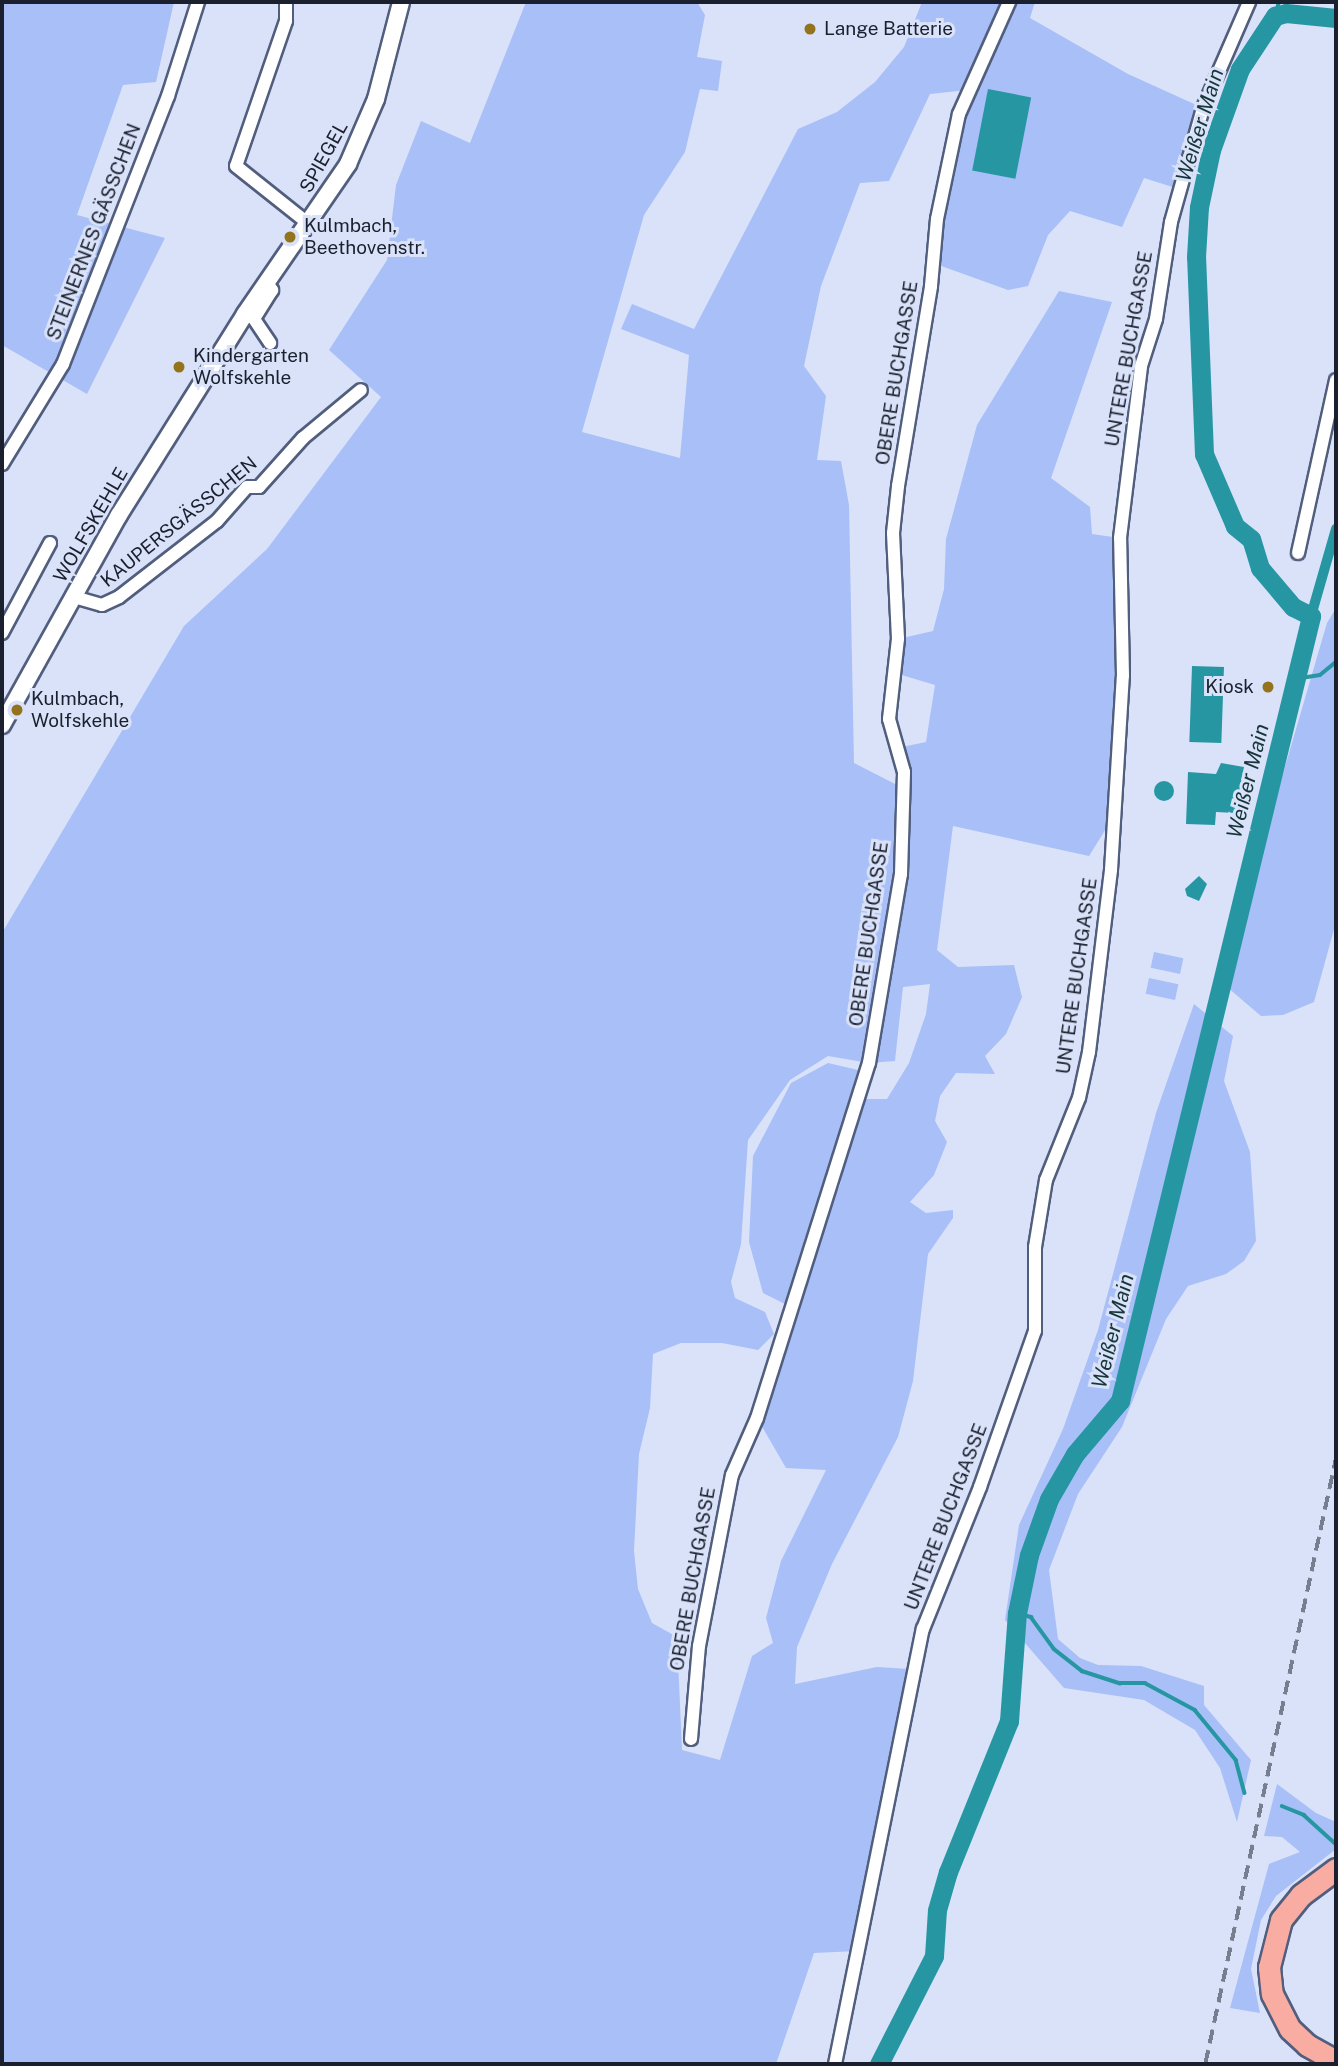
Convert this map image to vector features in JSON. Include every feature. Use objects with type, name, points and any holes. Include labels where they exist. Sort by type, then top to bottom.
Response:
[{"type":"highway","points":[[1336,1869],[1301,1895],[1273,1939],[1272,1994],[1290,2029],[1307,2045],[1336,2061]]},
{"type":"highway","points":[[1301,1895],[1336,1885]]},
{"type":"street","name":"STEINERNES GÄSSCHEN","points":[[2,464],[63,364],[168,96],[198,2]]},
{"type":"street","points":[[286,2],[286,21],[236,166],[309,224]]},
{"type":"street","name":"SPIEGEL","points":[[223,349],[309,224],[363,133],[388,62],[401,2]]},
{"type":"street","name":"OBERE BUCHGASSE","points":[[691,1739],[699,1646],[732,1475],[757,1418],[869,1063],[902,862],[904,772],[889,719],[898,639],[893,533],[898,486],[929,300],[937,219],[959,114],[1009,2]]},
{"type":"street","name":"UNTERE BUCHGASSE","points":[[835,2064],[923,1629],[980,1487],[1035,1331],[1035,1247],[1044,1193],[1079,1098],[1089,1052],[1111,870],[1122,676],[1120,538],[1141,366],[1156,320],[1174,211],[1203,107],[1250,2]]},
{"type":"street","points":[[267,283],[272,290],[254,319],[270,342]]},
{"type":"street","name":"WOLFSKEHLE","points":[[2,724],[119,515],[223,349]]},
{"type":"street","points":[[1298,553],[1336,380]]},
{"type":"street","name":"KAUPERSGÄSSCHEN","points":[[74,597],[102,605],[119,597],[217,521],[247,487],[259,487],[303,438],[361,390]]},
{"type":"street","points":[[2,633],[50,543]]},
{"type":"shaded area","points":[[2,2],[174,2],[156,82],[123,85],[77,215],[165,238],[87,394],[2,345]]},
{"type":"shaded area","points":[[526,2],[697,2],[705,15],[697,57],[722,61],[718,91],[700,89],[685,152],[644,215],[582,432],[680,458],[689,355],[621,329],[632,304],[694,329],[798,129],[837,112],[875,82],[904,47],[922,2],[1035,2],[1030,18],[1128,74],[1203,108],[1179,189],[1144,178],[1122,227],[1070,211],[1048,235],[1028,286],[1008,290],[933,263],[967,90],[930,94],[889,181],[860,183],[821,286],[804,366],[826,396],[817,460],[841,461],[849,505],[854,763],[903,788],[897,748],[926,742],[935,685],[895,673],[898,639],[933,631],[944,589],[946,539],[977,425],[1059,291],[1112,302],[1051,478],[1090,507],[1092,534],[1120,538],[1117,811],[1089,856],[953,826],[937,950],[958,967],[1014,965],[1022,997],[1006,1034],[985,1056],[995,1074],[956,1073],[940,1096],[935,1121],[947,1142],[934,1175],[910,1202],[926,1213],[953,1210],[953,1218],[928,1254],[913,1381],[898,1437],[832,1564],[797,1647],[795,1684],[877,1667],[909,1669],[857,1951],[814,1953],[776,2064],[2,2064],[2,933],[184,626],[267,549],[381,397],[329,350],[387,260],[396,185],[421,121],[470,143]],"holes":[[[930,984],[926,1014],[909,1063],[887,1099],[857,1099],[858,1070],[828,1063],[791,1083],[753,1156],[749,1242],[763,1293],[791,1307],[757,1418],[786,1468],[826,1470],[781,1561],[766,1618],[773,1643],[752,1656],[720,1760],[682,1750],[677,1637],[652,1623],[638,1589],[634,1551],[639,1454],[650,1408],[653,1354],[681,1343],[722,1343],[758,1350],[774,1334],[765,1312],[735,1298],[731,1282],[741,1244],[748,1140],[790,1080],[828,1056],[869,1063],[895,1061],[903,987]],[[855,1107],[840,1185],[795,1296]]]},
{"type":"shaded area","points":[[988,89],[1031,97],[1015,179],[972,170]]},
{"type":"shaded area","points":[[1336,608],[1336,922],[1314,1002],[1283,1015],[1261,1016],[1227,987],[1282,777],[1327,623]]},
{"type":"shaded area","points":[[1192,666],[1224,667],[1221,743],[1189,742]]},
{"type":"shaded area","points":[[1221,763],[1244,767],[1235,813],[1216,812],[1215,825],[1186,824],[1188,772],[1216,774]]},
{"type":"shaded area","points":[[1160,781],[1168,781],[1174,791],[1168,801],[1160,801],[1154,795],[1154,787]]},
{"type":"shaded area","points":[[1199,876],[1207,884],[1199,901],[1187,896],[1185,889]]},
{"type":"shaded area","points":[[1154,952],[1183,958],[1180,974],[1151,968]]},
{"type":"shaded area","points":[[1149,978],[1178,984],[1175,1000],[1146,994]]},
{"type":"shaded area","points":[[1194,1004],[1233,1036],[1224,1081],[1250,1152],[1256,1241],[1244,1261],[1226,1274],[1188,1286],[1166,1319],[1122,1427],[1078,1494],[1049,1570],[1058,1639],[1080,1658],[1098,1665],[1141,1666],[1204,1686],[1204,1705],[1251,1760],[1237,1822],[1220,1768],[1195,1730],[1144,1700],[1064,1688],[1005,1620],[1019,1525],[1063,1429],[1098,1330],[1156,1113]]},
{"type":"shaded area","points":[[1277,1784],[1316,1813],[1336,1822],[1336,1849],[1276,1896],[1261,1920],[1251,1969],[1260,2013],[1230,2008],[1269,1864],[1300,1852],[1282,1837],[1264,1836]]},
{"type":"waterway","points":[[1275,16],[1279,2]]},
{"type":"waterway","name":"Weißer Main","points":[[879,2064],[934,1956],[937,1910],[948,1872],[1009,1721],[1017,1613],[1029,1555],[1049,1499],[1075,1454],[1120,1401],[1311,616],[1293,607],[1260,568],[1251,539],[1235,526],[1204,454],[1196,257],[1199,207],[1211,150],[1240,69],[1275,16],[1286,13],[1336,18]]},
{"type":"waterway","name":"Weißer Main","points":[[1311,616],[1336,529]]},
{"type":"waterway","points":[[1295,679],[1320,675],[1336,662]]},
{"type":"waterway","points":[[1017,1613],[1031,1617],[1054,1649],[1082,1671],[1120,1683],[1145,1683],[1195,1710],[1236,1760],[1245,1793]]},
{"type":"waterway","points":[[1282,1806],[1304,1815],[1336,1844]]},
{"type":"railway","points":[[1205,2064],[1336,1457]]},
{"type":"place","name":"Lange Batterie","points":[[810,29]]},
{"type":"place","name":"Kulmbach, Beethovenstr.","points":[[290,237]]},
{"type":"place","name":"Kindergarten Wolfskehle","points":[[179,367]]},
{"type":"place","name":"Kiosk","points":[[1268,687]]},
{"type":"place","name":"Kulmbach, Wolfskehle","points":[[17,710]]}]
